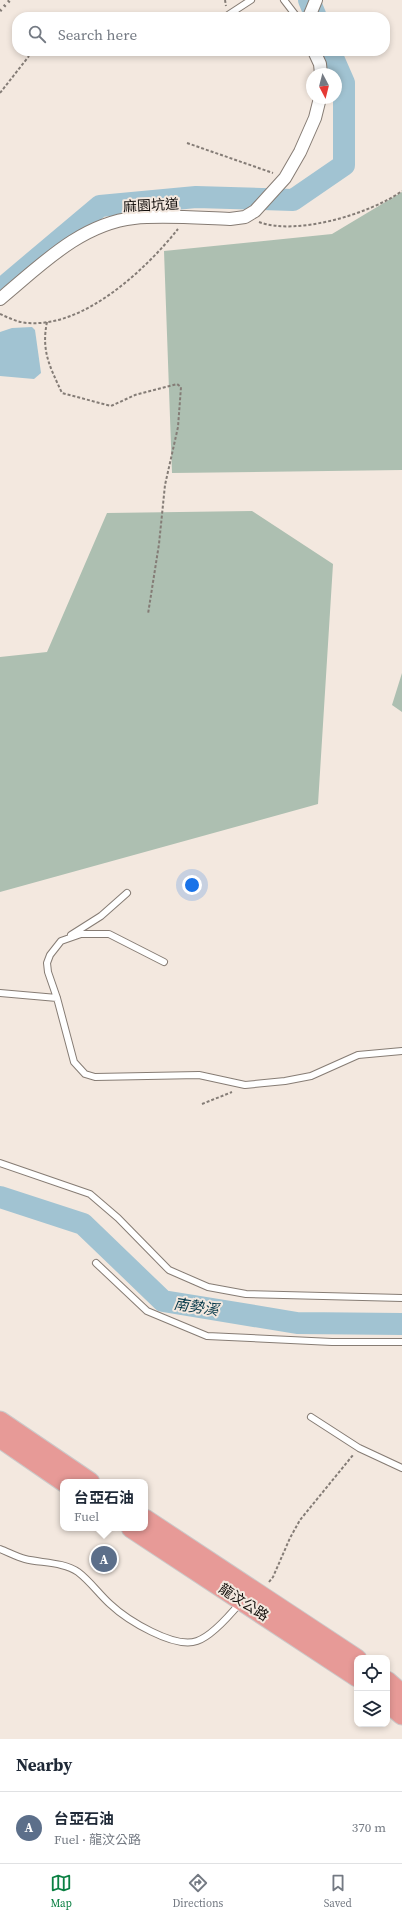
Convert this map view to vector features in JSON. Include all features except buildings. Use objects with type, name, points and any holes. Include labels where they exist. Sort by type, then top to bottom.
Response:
[{"type":"main road","points":[[0,1420],[86,1479]]},
{"type":"main road","points":[[0,1438],[60,1479]]},
{"type":"main road","name":"龍汶公路","points":[[148,1521],[354,1675]]},
{"type":"main road","name":"龍汶公路","points":[[136,1531],[354,1657]]},
{"type":"main road","points":[[390,1684],[402,1694]]},
{"type":"main road","points":[[390,1705],[402,1716]]},
{"type":"street","points":[[311,12],[316,0]]},
{"type":"street","points":[[316,56],[320,68]]},
{"type":"street","points":[[250,214],[283,180],[300,152],[315,118],[318,104]]},
{"type":"street","name":"麻園坑道","points":[[0,299],[77,238],[101,226],[135,218],[230,218],[250,214]]},
{"type":"lane","points":[[233,12],[251,0]]},
{"type":"lane","points":[[284,0],[293,12]]},
{"type":"lane","points":[[127,893],[101,916],[61,941],[50,955],[47,963],[48,972],[58,998],[74,1062],[85,1074],[95,1077],[198,1075],[246,1085],[285,1081],[311,1076],[358,1055],[402,1051]]},
{"type":"lane","points":[[61,941],[82,934],[109,934],[164,962]]},
{"type":"lane","points":[[0,993],[58,998]]},
{"type":"lane","points":[[0,1163],[90,1194],[118,1218],[169,1270],[208,1288],[246,1294],[402,1298]]},
{"type":"lane","points":[[96,1263],[147,1311],[207,1336],[332,1342],[402,1342]]},
{"type":"lane","points":[[311,1417],[359,1448],[402,1468]]},
{"type":"lane","points":[[0,1548],[24,1559],[60,1565],[77,1571],[111,1606],[136,1623],[173,1640],[186,1643],[198,1641],[224,1622],[250,1597]]},
{"type":"path","points":[[0,93],[29,56]]},
{"type":"path","points":[[186,143],[283,180]]},
{"type":"path","points":[[250,214],[268,225],[288,226],[327,222],[368,209],[394,197],[402,191]]},
{"type":"path","points":[[0,314],[13,320],[29,323],[47,322],[61,319],[81,311],[120,287],[159,253],[188,218]]},
{"type":"path","points":[[47,322],[44,339],[47,357],[62,393],[111,406],[135,395],[177,384],[181,387],[178,427],[165,485],[159,544],[148,614]]},
{"type":"path","points":[[202,1104],[246,1085]]},
{"type":"path","points":[[250,1597],[273,1577],[290,1538],[300,1520],[359,1448]]},
{"type":"green space","points":[[402,192],[402,470],[172,473],[164,251],[332,234]]},
{"type":"green space","points":[[252,511],[333,564],[318,804],[0,892],[0,657],[47,652],[107,513]]},
{"type":"green space","points":[[402,673],[402,712],[392,705]]},
{"type":"water","points":[[32,327],[35,330],[41,373],[34,379],[0,376],[0,332],[12,328]]},
{"type":"waterway","points":[[309,0],[314,12]]},
{"type":"waterway","points":[[0,290],[100,206],[196,197],[293,200],[344,165],[344,83],[332,56]]},
{"type":"waterway","name":"南勢溪","points":[[0,1197],[83,1224],[163,1301],[297,1323],[402,1324]]},
{"type":"railway","points":[[0,11],[10,0]]},
{"type":"place","name":"台亞石油","points":[[104,1559]]}]
